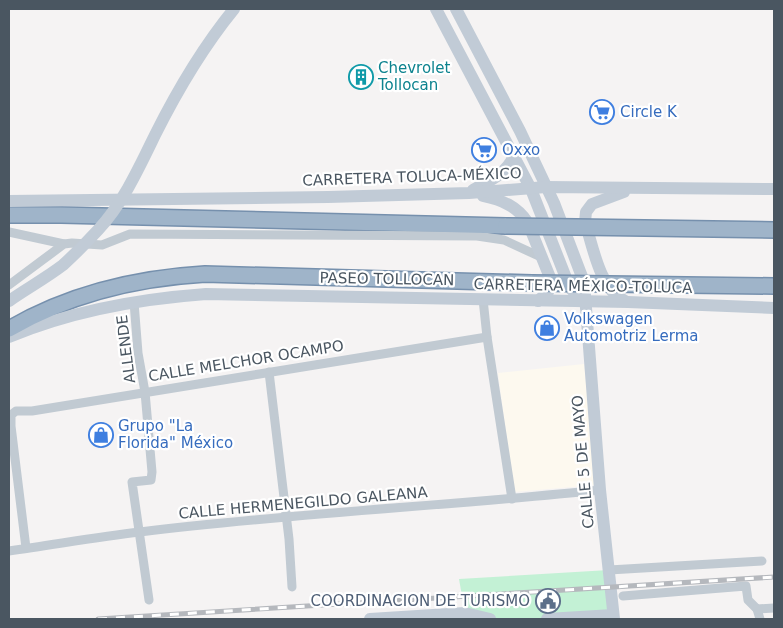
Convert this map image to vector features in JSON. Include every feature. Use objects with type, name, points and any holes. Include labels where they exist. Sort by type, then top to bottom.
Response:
[{"type":"highway","points":[[9,215],[774,230]]},
{"type":"highway","name":"PASEO TOLLOCAN","points":[[9,329],[57,305],[105,289],[155,278],[205,274],[532,283],[774,286]]},
{"type":"main road","points":[[9,301],[62,265],[99,229],[145,158],[188,76],[218,28],[234,9]]},
{"type":"main road","points":[[436,9],[531,189],[570,288],[584,302]]},
{"type":"main road","name":"CALLE 5 DE MAYO","points":[[456,9],[520,131],[546,188],[584,282],[584,302],[600,490],[614,617]]},
{"type":"main road","points":[[469,192],[498,176],[514,156]]},
{"type":"main road","name":"CARRETERA TOLUCA-MÉXICO","points":[[9,201],[328,197],[546,188],[774,190]]},
{"type":"main road","points":[[628,302],[614,294],[604,281],[584,217],[588,208],[596,201],[634,189]]},
{"type":"main road","points":[[469,192],[500,200],[519,211],[528,223],[550,276],[551,284],[548,292],[538,301]]},
{"type":"main road","name":"CARRETERA MÉXICO-TOLUCA","points":[[9,337],[63,318],[112,306],[160,298],[206,294],[628,302],[774,308]]},
{"type":"main road","points":[[370,619],[464,613],[490,619]]},
{"type":"main road","points":[[547,619],[614,617]]},
{"type":"street","points":[[9,232],[64,244],[102,245],[130,234],[477,236],[504,240],[543,258]]},
{"type":"street","points":[[9,285],[64,244]]},
{"type":"street","points":[[483,299],[512,499]]},
{"type":"street","name":"ALLENDE","points":[[134,302],[152,472],[151,480],[132,482],[140,532]]},
{"type":"street","name":"CALLE MELCHOR OCAMPO","points":[[26,548],[11,426],[12,415],[16,411],[32,411],[487,337]]},
{"type":"street","points":[[269,372],[289,540],[292,587]]},
{"type":"street","name":"CALLE HERMENEGILDO GALEANA","points":[[9,551],[140,532],[285,517],[600,490]]},
{"type":"street","points":[[140,532],[149,600]]},
{"type":"street","points":[[609,570],[762,561]]},
{"type":"street","points":[[623,596],[746,586],[748,600],[758,609],[760,619]]},
{"type":"street","points":[[758,609],[774,608]]},
{"type":"shaded area","points":[[584,364],[596,485],[514,492],[498,373]]},
{"type":"green space","points":[[609,570],[613,615],[547,619],[490,619],[465,613],[459,579]]},
{"type":"railway","points":[[98,619],[774,577]]},
{"type":"place","name":"Chevrolet Tollocan","points":[[361,77]]},
{"type":"place","name":"Circle K","points":[[602,112]]},
{"type":"place","name":"Oxxo","points":[[484,150]]},
{"type":"place","name":"Volkswagen Automotriz Lerma","points":[[547,328]]},
{"type":"place","name":"Grupo \"La Florida\" México","points":[[101,435]]},
{"type":"place","name":"COORDINACION DE TURISMO","points":[[548,601]]}]
